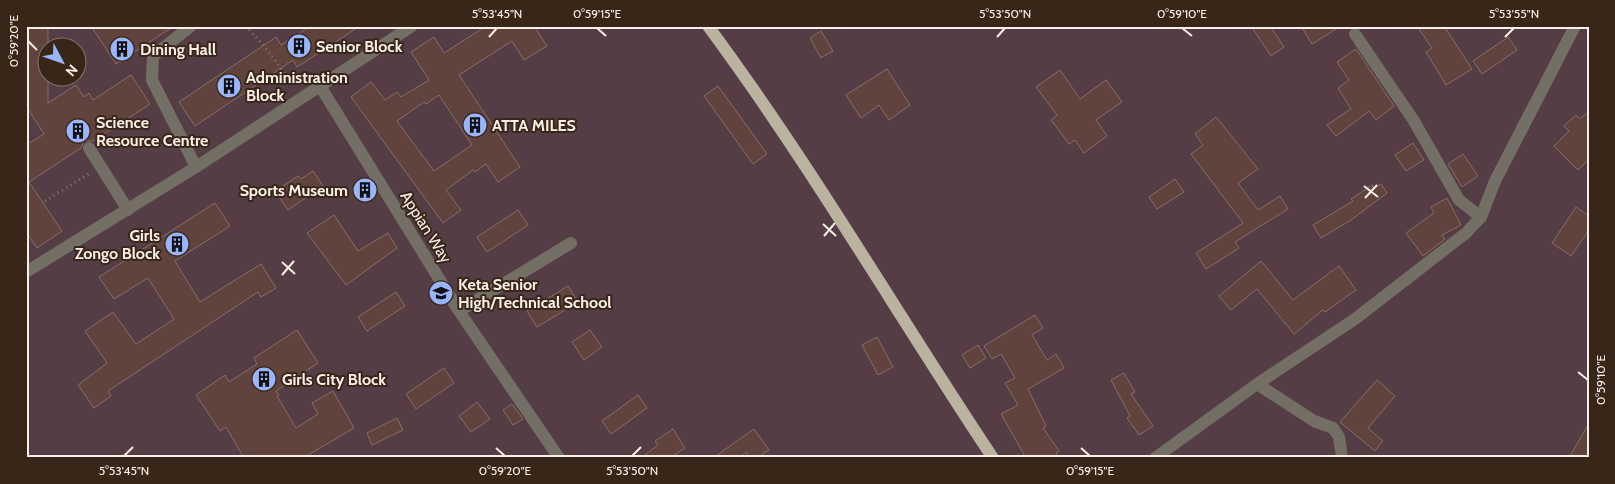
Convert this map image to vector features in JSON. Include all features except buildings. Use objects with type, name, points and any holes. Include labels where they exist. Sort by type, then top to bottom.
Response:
[{"type":"main road","points":[[708,26],[745,76],[837,213],[993,458]]},
{"type":"street","points":[[191,26],[152,56],[152,80],[196,167]]},
{"type":"street","points":[[27,270],[196,167],[412,26]]},
{"type":"street","points":[[1155,458],[1258,384],[1355,319],[1438,257],[1480,218],[1495,181],[1575,26]]},
{"type":"street","points":[[1355,34],[1414,121],[1459,200],[1480,218]]},
{"type":"street","name":"Appian Way","points":[[314,90],[459,311],[559,458]]},
{"type":"street","points":[[89,148],[128,210]]},
{"type":"street","points":[[459,311],[571,243]]},
{"type":"street","points":[[1258,384],[1314,421],[1333,428],[1339,437],[1342,458]]},
{"type":"path","points":[[246,26],[270,53],[290,81],[299,77],[314,90]]},
{"type":"path","points":[[45,201],[101,167]]},
{"type":"shaded area","points":[[26,26],[1589,26],[1589,458],[26,458]]},
{"type":"place","name":"Senior Block","points":[[299,46]]},
{"type":"place","name":"Dining Hall","points":[[122,49]]},
{"type":"place","name":"Administration Block","points":[[229,86]]},
{"type":"place","name":"ATTA MILES","points":[[475,125]]},
{"type":"place","name":"Science Resource Centre","points":[[78,131]]},
{"type":"place","name":"Sports Museum","points":[[365,190]]},
{"type":"place","name":"Girls Zongo Block","points":[[177,244]]},
{"type":"place","name":"Keta Senior High/Technical School","points":[[441,293]]},
{"type":"place","name":"Girls City Block","points":[[264,379]]}]
